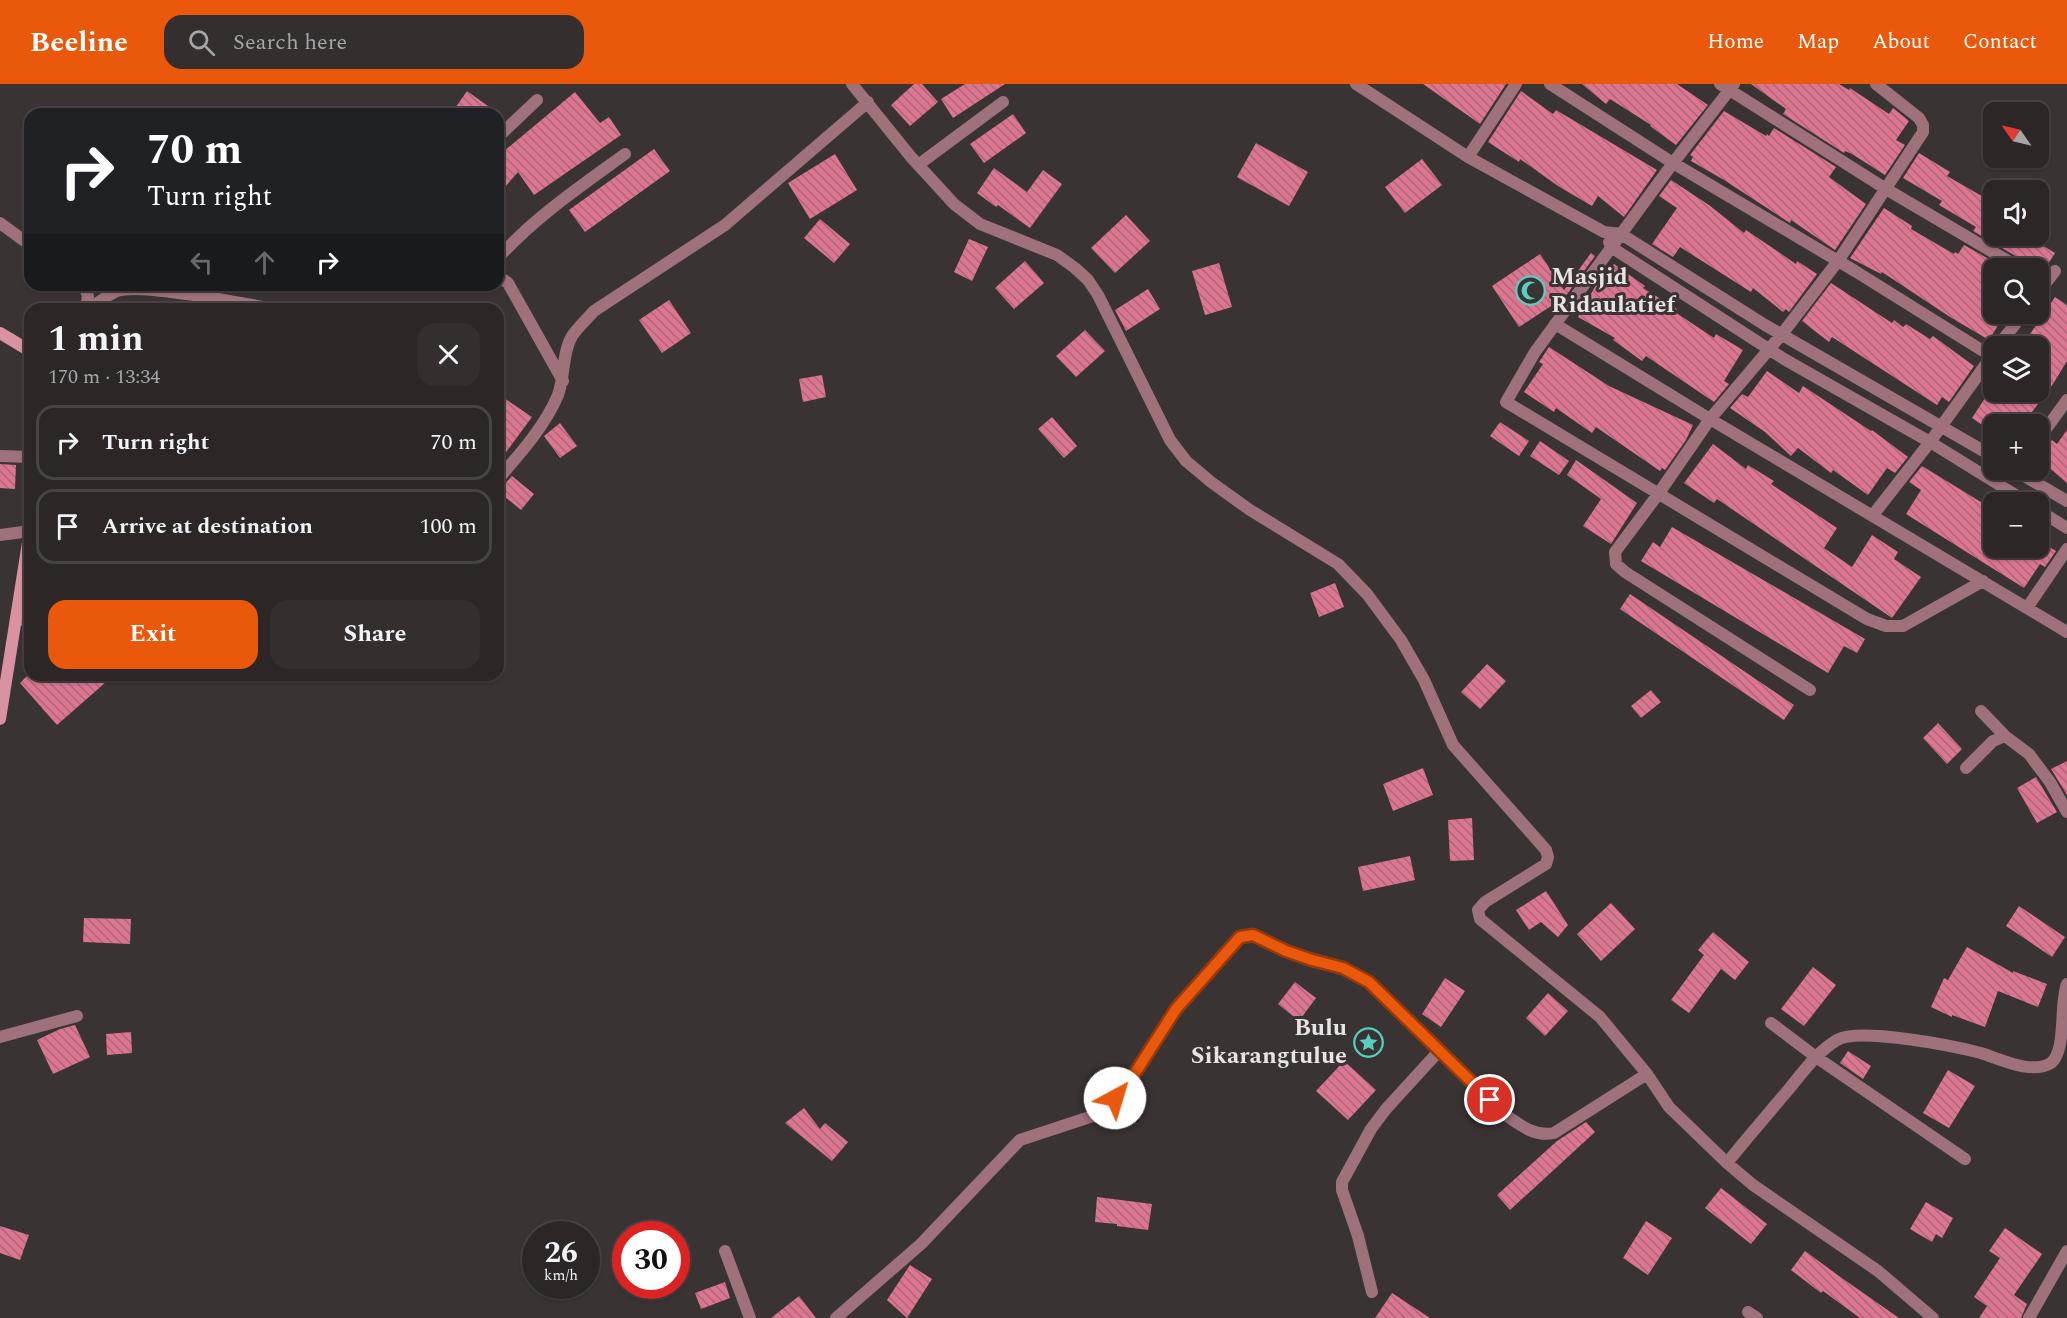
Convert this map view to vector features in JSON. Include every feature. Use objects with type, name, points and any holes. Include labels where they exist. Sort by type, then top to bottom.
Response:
[{"type":"street","points":[[1356,84],[1468,157],[1604,232],[1621,234],[1782,334],[1983,451]]},
{"type":"street","points":[[1468,157],[1516,84]]},
{"type":"street","points":[[1550,84],[1673,163],[1983,346]]},
{"type":"street","points":[[1810,690],[1625,572],[1616,564],[1615,552],[1710,419],[1770,349],[1838,261],[1923,132],[1920,118],[1876,84]]},
{"type":"street","points":[[856,85],[918,165],[954,204],[980,224],[1057,255],[1076,268],[1088,280],[1098,295],[1170,440],[1186,461],[1250,510],[1338,564],[1367,594],[1401,640],[1419,670],[1453,745],[1546,850],[1548,857],[1546,864],[1485,902],[1478,910],[1480,919],[1600,1017],[1647,1074],[1669,1107],[1727,1163],[1753,1185],[1878,1271],[1933,1318]]},
{"type":"street","points":[[1983,581],[1903,626],[1886,626],[1867,619],[1506,402],[1535,352],[1728,86],[1886,189],[2003,258]]},
{"type":"street","points":[[504,132],[537,100]]},
{"type":"street","points":[[504,472],[550,410],[563,381],[572,336],[594,311],[725,225],[868,102]]},
{"type":"street","points":[[918,165],[1003,102]]},
{"type":"street","points":[[504,251],[516,238],[625,154]]},
{"type":"street","points":[[0,223],[24,241]]},
{"type":"street","points":[[1604,232],[1611,248],[1784,359],[1930,442],[2011,492]]},
{"type":"street","points":[[2049,277],[2055,271]]},
{"type":"street","points":[[504,280],[508,283],[563,381]]},
{"type":"street","points":[[97,303],[115,291]]},
{"type":"street","points":[[150,291],[236,303]]},
{"type":"street","points":[[1556,324],[1710,419],[2067,632]]},
{"type":"street","points":[[2006,336],[2015,324]]},
{"type":"street","points":[[0,333],[24,347]]},
{"type":"street","points":[[1873,515],[1930,442],[1983,367]]},
{"type":"street","points":[[2049,425],[2067,400]]},
{"type":"street","points":[[0,456],[24,457]]},
{"type":"street","points":[[2005,488],[2010,480]]},
{"type":"street","points":[[2032,480],[2067,501]]},
{"type":"street","points":[[2049,517],[2067,528]]},
{"type":"street","points":[[0,535],[24,531]]},
{"type":"street","points":[[2027,608],[2067,549]]},
{"type":"street","points":[[0,718],[24,568]]},
{"type":"street","points":[[16,619],[24,620]]},
{"type":"street","points":[[1981,711],[2005,736],[2029,754],[2050,782],[2067,812]]},
{"type":"street","points":[[1966,768],[1992,741],[2005,736]]},
{"type":"street","points":[[836,1318],[921,1244],[1020,1140],[1102,1113],[1130,1081],[1176,1009],[1240,937],[1253,935],[1286,951],[1354,973],[1381,992],[1507,1116],[1540,1134],[1554,1133],[1647,1074]]},
{"type":"street","points":[[1727,1163],[1816,1057],[1838,1040],[1848,1036],[1863,1035],[1941,1045],[1980,1053],[2015,1065],[2040,1066],[2051,1063],[2060,1054],[2067,984]]},
{"type":"street","points":[[0,1036],[77,1016]]},
{"type":"street","points":[[1770,1023],[1965,1159]]},
{"type":"street","points":[[1372,1292],[1358,1236],[1342,1190],[1342,1182],[1371,1129],[1386,1109],[1440,1051]]},
{"type":"street","points":[[725,1251],[750,1318]]},
{"type":"street","points":[[2028,1318],[2067,1251]]},
{"type":"building","points":[[914,84],[922,84],[938,102],[910,126],[891,105]]},
{"type":"building","points":[[965,84],[1005,84],[953,118],[941,99]]},
{"type":"building","points":[[1423,84],[1506,84],[1480,124]]},
{"type":"building","points":[[1582,84],[1677,84],[1708,105],[1676,145],[1651,125],[1610,99],[1606,104]]},
{"type":"building","points":[[1751,84],[1839,84],[1849,90],[1850,88],[1889,114],[1893,108],[1909,121],[1896,140],[1905,145],[1885,175],[1852,154],[1845,151],[1844,153],[1783,114],[1786,109]]},
{"type":"building","points":[[467,91],[491,108],[455,108]]},
{"type":"building","points":[[1521,91],[1553,114],[1556,110],[1657,170],[1624,217],[1598,196],[1592,206],[1558,186],[1520,159],[1519,162],[1488,142]]},
{"type":"building","points":[[575,92],[600,123],[609,117],[621,135],[534,195],[518,172],[504,188],[504,151]]},
{"type":"building","points":[[1724,111],[1766,136],[1767,134],[1769,136],[1774,128],[1836,167],[1829,177],[1866,204],[1835,250],[1791,220],[1790,223],[1691,161],[1693,157],[1690,155]]},
{"type":"building","points":[[1013,114],[1026,133],[984,163],[970,144]]},
{"type":"building","points":[[1256,143],[1308,172],[1289,206],[1237,177]]},
{"type":"building","points":[[654,149],[670,171],[585,232],[569,210]]},
{"type":"building","points":[[1919,153],[1950,172],[1947,176],[1983,197],[1983,237],[1973,231],[1976,227],[1939,205],[1942,201],[1903,178]]},
{"type":"building","points":[[835,154],[857,190],[810,219],[788,183]]},
{"type":"building","points":[[1422,159],[1442,185],[1405,213],[1385,187]]},
{"type":"building","points":[[994,168],[1027,192],[1043,170],[1062,184],[1030,228],[977,193]]},
{"type":"building","points":[[1671,180],[1709,205],[1744,233],[1746,230],[1796,264],[1797,261],[1817,274],[1789,312],[1786,309],[1783,312],[1753,288],[1751,292],[1680,247],[1673,257],[1652,244],[1677,208],[1659,196]]},
{"type":"building","points":[[1884,208],[1912,226],[1911,229],[1954,254],[1955,252],[1958,254],[1964,245],[1987,258],[1983,258],[1983,324],[1999,324],[1991,336],[1983,336],[1882,272],[1881,274],[1850,258]]},
{"type":"building","points":[[1126,215],[1150,241],[1115,273],[1091,248]]},
{"type":"building","points":[[820,219],[850,244],[834,263],[804,238]]},
{"type":"building","points":[[969,239],[988,247],[972,281],[954,272]]},
{"type":"building","points":[[1999,246],[2043,246],[2055,253],[2049,262],[2049,258],[2019,258]]},
{"type":"building","name":"Masjid Ridaulatief","points":[[1591,253],[1595,256],[1565,297],[1519,327],[1492,286],[1540,254],[1564,290]]},
{"type":"building","points":[[1025,261],[1044,283],[1014,309],[995,288]]},
{"type":"building","points":[[1219,263],[1232,307],[1205,315],[1192,271]]},
{"type":"building","points":[[1614,264],[1645,286],[1643,288],[1677,309],[1675,312],[1714,338],[1716,334],[1743,350],[1724,381],[1729,384],[1714,402],[1646,356],[1642,361],[1613,340],[1615,338],[1578,317],[1601,276],[1609,265],[1611,267]]},
{"type":"building","points":[[1831,283],[1892,323],[1894,320],[1903,327],[1906,324],[1930,339],[1933,336],[1974,366],[1949,402],[1942,397],[1937,405],[1832,337],[1829,342],[1802,321]]},
{"type":"building","points":[[1148,289],[1160,309],[1126,331],[1115,310]]},
{"type":"building","points":[[2055,297],[2067,305],[2067,361],[2049,389],[2049,336],[2029,336],[2037,324],[2049,324],[2049,306]]},
{"type":"building","points":[[669,300],[691,333],[662,353],[639,320]]},
{"type":"building","points":[[1085,330],[1105,351],[1076,377],[1056,356]]},
{"type":"building","points":[[1549,347],[1609,386],[1693,425],[1686,440],[1665,470],[1662,468],[1660,471],[1596,427],[1592,433],[1556,408],[1554,412],[1524,392],[1543,364],[1539,362]]},
{"type":"building","points":[[1767,371],[1799,393],[1803,386],[1872,430],[1908,457],[1895,473],[1887,468],[1868,495],[1833,470],[1831,473],[1798,448],[1791,456],[1765,432],[1730,408],[1742,394],[1748,397]]},
{"type":"building","points":[[822,375],[826,397],[803,402],[799,379]]},
{"type":"building","points":[[504,398],[532,417],[504,455]]},
{"type":"building","points":[[1983,401],[2040,402],[2030,414],[1983,414],[1983,426],[1972,418]]},
{"type":"building","points":[[1052,417],[1077,446],[1064,458],[1038,429]]},
{"type":"building","points":[[1500,422],[1529,441],[1519,456],[1490,436]]},
{"type":"building","points":[[560,423],[577,446],[560,458],[544,436]]},
{"type":"building","points":[[2067,430],[2067,483],[2049,467],[2049,444],[2052,440],[2057,444]]},
{"type":"building","points":[[1540,441],[1569,461],[1559,475],[1530,456]]},
{"type":"building","points":[[1713,444],[1746,469],[1748,465],[1774,481],[1771,484],[1837,528],[1824,548],[1852,567],[1872,535],[1898,552],[1894,559],[1921,577],[1892,618],[1717,499],[1714,503],[1684,483]]},
{"type":"building","points":[[1576,460],[1637,503],[1611,544],[1583,526],[1601,499],[1567,475]]},
{"type":"building","points":[[0,464],[16,465],[15,489],[0,488]]},
{"type":"building","points":[[1922,466],[1983,503],[1983,558],[2049,558],[2049,547],[2056,551],[2045,567],[2040,564],[2024,588],[1906,514],[1921,490],[1909,482]]},
{"type":"building","points":[[512,476],[534,494],[521,510],[504,496],[504,485]]},
{"type":"building","points":[[1672,527],[1865,639],[1857,653],[1844,646],[1828,673],[1641,561],[1653,542],[1660,547]]},
{"type":"building","points":[[1335,583],[1344,607],[1319,617],[1310,593]]},
{"type":"building","points":[[1630,594],[1794,705],[1784,720],[1620,609]]},
{"type":"building","points":[[1487,664],[1506,681],[1480,709],[1461,692]]},
{"type":"building","points":[[24,679],[24,681],[107,681],[57,725],[20,683]]},
{"type":"building","points":[[1651,690],[1661,702],[1641,718],[1631,706]]},
{"type":"building","points":[[1938,723],[1962,749],[1947,764],[1923,738]]},
{"type":"building","points":[[2067,761],[2067,795],[2051,769]]},
{"type":"building","points":[[1423,768],[1433,795],[1393,811],[1383,784]]},
{"type":"building","points":[[2036,777],[2057,812],[2037,823],[2017,788]]},
{"type":"building","points":[[1472,818],[1474,860],[1450,861],[1448,820]]},
{"type":"building","points":[[1410,856],[1415,880],[1363,891],[1358,867]]},
{"type":"building","points":[[1546,891],[1568,925],[1558,937],[1541,922],[1529,930],[1516,910]]},
{"type":"building","points":[[1611,903],[1635,929],[1601,961],[1577,934]]},
{"type":"building","points":[[2019,906],[2065,937],[2052,957],[2006,926]]},
{"type":"building","points":[[84,918],[131,919],[130,944],[83,942]]},
{"type":"building","points":[[1713,932],[1749,962],[1735,980],[1721,969],[1689,1013],[1671,1000],[1704,955],[1698,950]]},
{"type":"building","points":[[1967,947],[2013,973],[2013,971],[2047,984],[2038,1007],[1998,991],[1985,1027],[1952,1015],[1952,1017],[1931,1007],[1944,978],[1948,980]]},
{"type":"building","points":[[1813,967],[1836,985],[1804,1026],[1781,1009]]},
{"type":"building","points":[[1445,978],[1465,991],[1441,1027],[1422,1014]]},
{"type":"building","points":[[1295,982],[1316,998],[1299,1021],[1278,1004]]},
{"type":"building","points":[[1548,993],[1568,1011],[1545,1036],[1526,1018]]},
{"type":"building","points":[[75,1025],[90,1057],[53,1074],[37,1040]]},
{"type":"building","points":[[131,1032],[132,1053],[107,1055],[106,1034]]},
{"type":"building","points":[[1848,1051],[1871,1066],[1863,1079],[1840,1063]]},
{"type":"building","points":[[1344,1061],[1376,1090],[1348,1120],[1316,1091]]},
{"type":"building","points":[[1948,1070],[1975,1086],[1949,1128],[1923,1113]]},
{"type":"building","points":[[804,1108],[820,1129],[825,1123],[848,1142],[832,1161],[785,1123]]},
{"type":"building","points":[[1586,1122],[1595,1132],[1510,1210],[1497,1195],[1557,1141]]},
{"type":"building","points":[[1721,1188],[1767,1224],[1751,1244],[1705,1208]]},
{"type":"building","points":[[1097,1197],[1152,1204],[1148,1230],[1095,1222]]},
{"type":"building","points":[[1926,1202],[1953,1218],[1942,1238],[1936,1234],[1932,1242],[1910,1229]]},
{"type":"building","points":[[1646,1221],[1672,1238],[1648,1275],[1623,1258]]},
{"type":"building","points":[[0,1226],[29,1235],[20,1260],[0,1253]]},
{"type":"building","points":[[2005,1228],[2042,1254],[2014,1295],[2027,1304],[2021,1318],[1979,1318],[1987,1306],[1974,1297],[2000,1258],[1989,1251]]},
{"type":"building","points":[[1805,1251],[1899,1318],[1860,1318],[1823,1291],[1821,1293],[1791,1270]]},
{"type":"building","points":[[910,1265],[932,1279],[907,1318],[887,1300]]},
{"type":"building","points":[[725,1282],[730,1298],[701,1309],[695,1293]]},
{"type":"building","points":[[1392,1293],[1430,1318],[1375,1318]]},
{"type":"building","points":[[799,1296],[816,1318],[771,1318]]},
{"type":"place","name":"Masjid Ridaulatief","points":[[1530,291]]},
{"type":"place","name":"Bulu Sikarangtulue","points":[[1368,1042]]},
{"type":"route","points":[[1115,1098],[1130,1081],[1176,1009],[1240,937],[1253,935],[1286,951],[1343,968],[1369,982],[1490,1100]]}]
